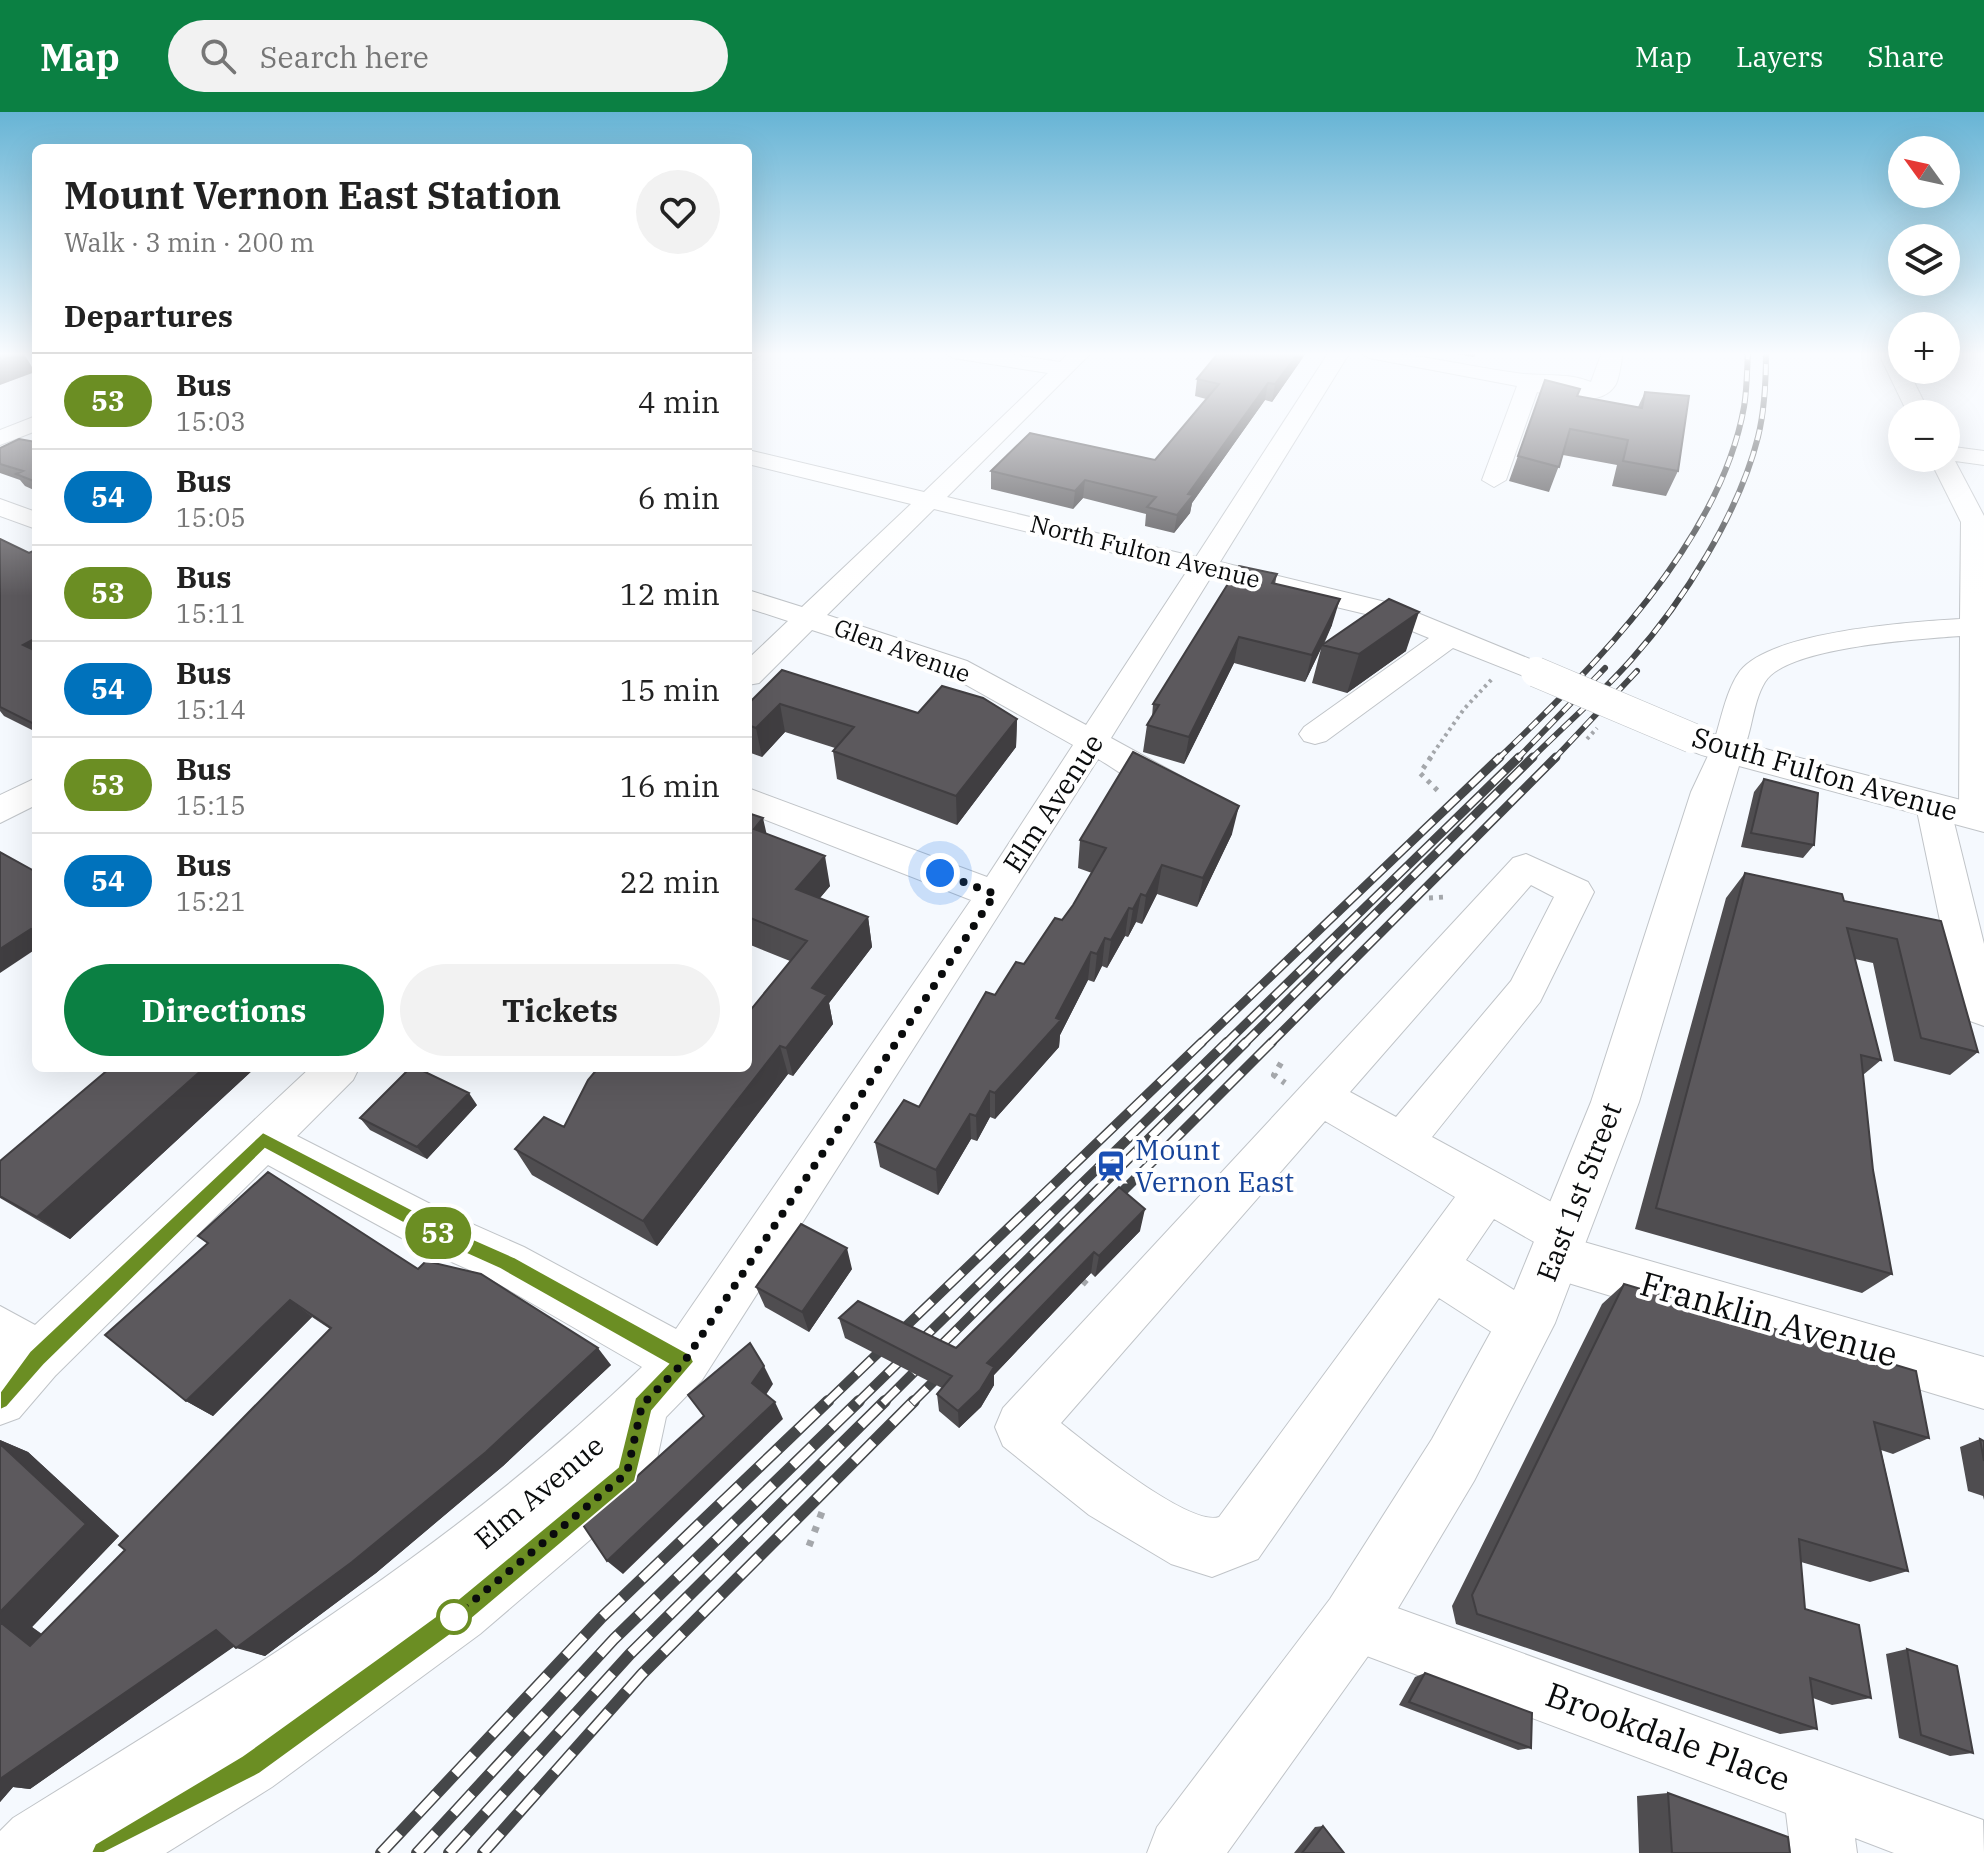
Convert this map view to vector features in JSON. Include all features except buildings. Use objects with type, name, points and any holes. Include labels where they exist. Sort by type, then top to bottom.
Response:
[{"type":"main road","name":"South Fulton Avenue","points":[[1710,744],[1980,818]]},
{"type":"main road","name":"East 1st Street","points":[[1183,1853],[1353,1622],[1453,1460],[1525,1325],[1615,1102],[1710,792],[1710,744]]},
{"type":"street","points":[[752,672],[999,433]]},
{"type":"street","name":"Elm Avenue","points":[[24,1853],[36,1841],[381,1620],[518,1513],[642,1405],[684,1362],[995,894],[1289,433]]},
{"type":"street","points":[[1494,480],[1509,433]]},
{"type":"street","points":[[1960,455],[1984,458]]},
{"type":"street","name":"North Fulton Avenue","points":[[752,458],[1388,611],[1578,690]]},
{"type":"street","points":[[1948,472],[1974,522],[1980,818]]},
{"type":"street","points":[[0,507],[32,519]]},
{"type":"street","name":"Glen Avenue","points":[[752,600],[956,667],[1201,801]]},
{"type":"street","name":"East 1st Street","points":[[1710,744],[1752,675],[1781,658],[1901,631],[1976,609]]},
{"type":"street","points":[[1315,734],[1451,636]]},
{"type":"street","name":"South Fulton Avenue","points":[[1578,690],[1710,744]]},
{"type":"street","points":[[752,802],[995,894]]},
{"type":"street","points":[[1933,806],[1965,945],[1984,1010]]},
{"type":"street","points":[[1401,1143],[1526,991],[1575,892],[1526,867],[1303,1090],[1022,1427],[1109,1495],[1191,1544],[1212,1548],[1238,1539],[1487,1191]]},
{"type":"street","points":[[0,1399],[19,1344],[263,1140],[334,1072]]},
{"type":"street","name":"Franklin Avenue","points":[[1303,1090],[1487,1191],[1559,1245],[1984,1383]]},
{"type":"street","points":[[263,1140],[437,1232],[507,1263],[684,1362]]},
{"type":"street","points":[[1432,1266],[1525,1325]]},
{"type":"street","points":[[104,1853],[250,1765],[459,1613],[627,1473],[642,1405]]},
{"type":"street","name":"Brookdale Place","points":[[1353,1622],[1983,1853]]},
{"type":"street","points":[[1815,1791],[1824,1853]]},
{"type":"path","points":[[1440,793],[1420,773],[1464,709],[1499,671]]},
{"type":"path","points":[[1429,898],[1445,897]]},
{"type":"path","points":[[1281,1063],[1274,1075],[1303,1090]]},
{"type":"path","points":[[1083,1281],[1091,1288]]},
{"type":"path","points":[[809,1546],[822,1512]]},
{"type":"railway","points":[[1498,759],[1573,685],[1648,600],[1681,554],[1709,506],[1737,433]]},
{"type":"railway","points":[[1531,759],[1631,660],[1689,584],[1737,496],[1759,433]]},
{"type":"railway","points":[[1518,758],[1605,668]]},
{"type":"railway","points":[[1554,759],[1637,671]]},
{"type":"railway","points":[[1200,1044],[1500,757]]},
{"type":"railway","points":[[1244,1044],[1533,757]]},
{"type":"railway","points":[[1270,1044],[1556,757]]},
{"type":"railway","points":[[1225,1044],[1518,758]]},
{"type":"railway","points":[[826,1403],[1202,1042]]},
{"type":"railway","points":[[857,1403],[1227,1042]]},
{"type":"railway","points":[[883,1403],[1246,1042]]},
{"type":"railway","points":[[1108,1206],[1270,1044]]},
{"type":"railway","points":[[914,1401],[947,1368]]},
{"type":"railway","points":[[381,1853],[601,1618],[828,1401]]},
{"type":"railway","points":[[417,1853],[614,1639],[859,1401]]},
{"type":"railway","points":[[449,1853],[630,1654],[885,1401]]},
{"type":"railway","points":[[483,1853],[642,1674],[914,1401]]},
{"type":"bus line","name":"53","points":[[0,1399],[37,1358],[263,1140],[437,1232],[507,1263],[684,1362],[642,1405],[627,1473],[459,1613],[390,1664],[250,1765],[104,1853]]},
{"type":"place","name":"Mount Vernon East","points":[[1111,1166]]},
{"type":"route","points":[[454,1617],[627,1473],[642,1405],[684,1362],[995,894],[940,873]]}]
